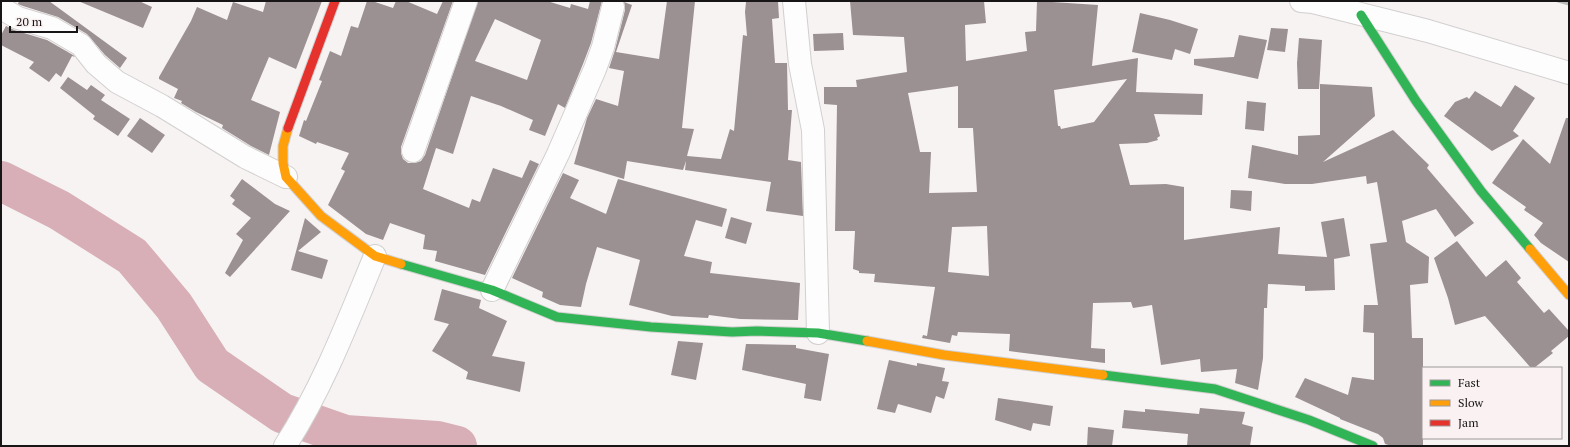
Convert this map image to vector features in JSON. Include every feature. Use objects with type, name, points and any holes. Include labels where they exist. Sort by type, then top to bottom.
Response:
[{"type":"street","points":[[286,177],[283,163],[283,146],[289,123],[335,1]]},
{"type":"street","points":[[413,151],[466,1]]},
{"type":"street","points":[[794,1],[800,64],[813,130],[818,334]]},
{"type":"street","points":[[1301,1],[1313,2],[1428,31],[1569,74]]},
{"type":"street","points":[[492,290],[558,154],[596,69],[613,6]]},
{"type":"street","points":[[1,8],[18,18],[52,28],[81,45],[96,64],[117,82],[162,106],[245,156],[286,177],[321,216],[376,256],[409,267],[492,290],[557,317],[651,327],[732,332],[757,331],[818,334],[944,355],[1215,390],[1309,420],[1373,446]]},
{"type":"street","points":[[1361,15],[1416,101],[1481,191],[1569,295]]},
{"type":"street","points":[[285,446],[317,391],[376,256]]},
{"type":"building","points":[[19,1],[49,1],[127,58],[120,68],[105,55],[87,34],[58,17],[18,4]]},
{"type":"building","points":[[78,1],[139,1],[152,7],[143,28]]},
{"type":"building","points":[[266,1],[322,1],[296,69],[269,57],[251,100],[280,112],[269,155],[222,128],[223,125],[181,103],[182,101],[174,98],[178,89],[159,79],[191,21],[197,7],[227,20],[233,2],[263,12]]},
{"type":"building","points":[[367,1],[372,1],[393,8],[396,1],[406,1],[437,14],[443,1],[453,1],[401,147],[403,159],[408,163],[415,163],[421,161],[425,155],[478,1],[547,1],[570,8],[571,4],[588,9],[590,1],[602,1],[591,43],[565,108],[558,104],[545,136],[529,130],[533,120],[501,106],[471,96],[453,154],[436,148],[423,189],[469,208],[472,199],[480,202],[493,168],[522,178],[530,160],[539,164],[485,275],[435,261],[437,251],[423,249],[425,235],[390,223],[383,240],[366,234],[328,205],[345,171],[341,169],[349,153],[317,142],[316,144],[299,136],[304,120],[306,121],[322,81],[319,80],[330,51],[341,56],[351,26],[358,28]],"holes":[[[495,19],[541,40],[527,80],[475,61]]]},
{"type":"building","points":[[667,1],[695,1],[682,128],[694,129],[687,156],[721,159],[730,129],[734,131],[743,35],[747,36],[745,12],[746,2],[778,1],[779,18],[772,19],[775,63],[787,63],[788,110],[792,110],[788,160],[801,162],[803,216],[766,211],[771,182],[685,170],[686,161],[683,170],[627,161],[624,179],[574,164],[587,118],[596,99],[618,106],[624,71],[609,68],[625,10],[624,2],[632,5],[616,52],[659,59]]},
{"type":"building","points":[[850,1],[984,1],[986,23],[965,25],[966,61],[1027,51],[1025,32],[1036,31],[1037,1],[1098,5],[1092,66],[1138,58],[1136,92],[1203,94],[1202,115],[1154,114],[1160,136],[1157,138],[1158,140],[1147,143],[1119,144],[1130,185],[1166,184],[1184,187],[1184,240],[1280,227],[1278,254],[1327,257],[1321,222],[1344,218],[1350,256],[1334,259],[1335,290],[1305,291],[1305,286],[1268,284],[1267,308],[1264,308],[1263,358],[1258,390],[1235,383],[1237,369],[1201,372],[1200,359],[1161,365],[1152,305],[1133,308],[1131,302],[1093,303],[1091,348],[1105,349],[1105,363],[1009,351],[1010,334],[958,332],[957,336],[952,335],[950,343],[922,338],[923,335],[927,336],[935,287],[874,282],[875,274],[859,273],[859,271],[853,269],[855,231],[835,231],[837,105],[824,104],[824,87],[857,87],[856,80],[907,72],[904,37],[853,35]],"holes":[[[1127,79],[1094,122],[1061,129],[1060,126],[1058,126],[1054,90]],[[958,86],[958,128],[973,128],[977,192],[929,193],[931,152],[920,152],[908,93]],[[987,226],[989,276],[948,272],[952,227]]]},
{"type":"building","points":[[1140,13],[1170,20],[1198,29],[1190,54],[1175,49],[1172,60],[1132,52]]},
{"type":"building","points":[[6,26],[14,30],[47,40],[75,57],[72,56],[61,77],[56,73],[49,82],[29,68],[34,62],[1,45],[1,35]]},
{"type":"building","points":[[1271,28],[1288,29],[1285,52],[1267,50]]},
{"type":"building","points":[[843,33],[844,50],[814,51],[813,34]]},
{"type":"building","points":[[1239,35],[1267,40],[1258,79],[1194,65],[1194,59],[1234,57]]},
{"type":"building","points":[[1299,38],[1322,40],[1319,89],[1298,89],[1297,63]]},
{"type":"building","points":[[68,77],[87,90],[91,85],[105,95],[101,100],[130,119],[118,136],[93,119],[95,116],[60,88]]},
{"type":"building","points":[[1320,84],[1372,87],[1375,116],[1323,162],[1393,130],[1429,165],[1427,168],[1474,223],[1455,237],[1436,209],[1402,221],[1406,242],[1429,257],[1428,283],[1410,285],[1412,338],[1423,338],[1423,446],[1392,446],[1385,444],[1383,438],[1378,434],[1340,419],[1295,397],[1305,378],[1348,395],[1352,377],[1374,380],[1374,333],[1363,332],[1364,305],[1378,305],[1370,244],[1387,242],[1377,182],[1367,184],[1366,176],[1312,184],[1285,184],[1248,178],[1252,145],[1298,155],[1298,136],[1320,135]]},
{"type":"building","points":[[1515,85],[1535,98],[1513,131],[1519,136],[1492,151],[1444,116],[1455,102],[1467,97],[1469,99],[1475,91],[1501,107]]},
{"type":"building","points":[[1247,101],[1266,103],[1264,131],[1245,129]]},
{"type":"building","points":[[140,118],[165,135],[152,153],[127,136]]},
{"type":"building","points":[[1566,118],[1569,118],[1569,262],[1541,243],[1534,235],[1543,223],[1524,210],[1526,207],[1492,183],[1523,139],[1550,164]]},
{"type":"building","points":[[563,173],[579,180],[570,198],[606,214],[618,179],[727,209],[722,227],[696,220],[684,256],[712,262],[710,273],[800,283],[798,320],[740,319],[709,315],[708,318],[672,316],[629,305],[640,260],[597,247],[581,307],[560,305],[542,297],[543,292],[512,278]]},
{"type":"building","points":[[242,179],[275,204],[290,211],[230,277],[225,273],[243,240],[236,234],[251,218],[232,204],[235,200],[230,196]]},
{"type":"building","points":[[1231,190],[1252,191],[1251,211],[1230,208]]},
{"type":"building","points":[[731,217],[752,223],[746,244],[725,238]]},
{"type":"building","points":[[305,218],[321,232],[298,251],[328,260],[322,279],[291,270]]},
{"type":"building","points":[[1457,241],[1486,277],[1506,260],[1521,278],[1517,282],[1544,313],[1549,309],[1569,331],[1569,336],[1551,351],[1553,353],[1535,367],[1530,367],[1485,316],[1455,325],[1448,298],[1434,258]]},
{"type":"building","points":[[442,289],[481,300],[479,308],[507,321],[492,356],[525,362],[520,392],[466,379],[468,372],[432,351],[449,324],[434,320]]},
{"type":"building","points":[[678,341],[703,343],[696,380],[671,375]]},
{"type":"building","points":[[746,344],[796,345],[796,348],[829,354],[821,401],[804,398],[806,384],[742,370]]},
{"type":"building","points":[[889,360],[917,366],[917,363],[945,368],[942,381],[949,382],[944,399],[936,396],[931,413],[898,404],[895,413],[877,409]]},
{"type":"building","points":[[998,398],[1053,406],[1050,426],[1033,423],[1031,431],[995,420]]},
{"type":"building","points":[[1200,408],[1245,412],[1242,424],[1253,427],[1250,446],[1187,446],[1188,434],[1122,428],[1124,410],[1145,412],[1145,409],[1199,414]]},
{"type":"building","points":[[1088,427],[1114,430],[1112,446],[1087,446]]},
{"type":"waterway","points":[[1,181],[59,210],[132,256],[174,306],[212,365],[282,413],[345,435],[437,441],[457,446]]},
{"type":"railway","points":[[1558,1],[1569,4]]},
{"type":"traffic: fast","points":[[1361,15],[1416,101],[1481,191],[1530,249]]},
{"type":"traffic: fast","points":[[401,264],[492,290],[557,317],[651,327],[732,332],[757,331],[818,333],[867,341]]},
{"type":"traffic: fast","points":[[1103,375],[1215,389],[1309,420],[1373,446]]},
{"type":"traffic: slow","points":[[288,128],[283,146],[283,163],[286,177],[321,216],[375,256],[401,264]]},
{"type":"traffic: slow","points":[[1530,249],[1569,295]]},
{"type":"traffic: slow","points":[[867,341],[944,355],[1103,375]]},
{"type":"traffic: jam","points":[[288,128],[335,1]]}]
